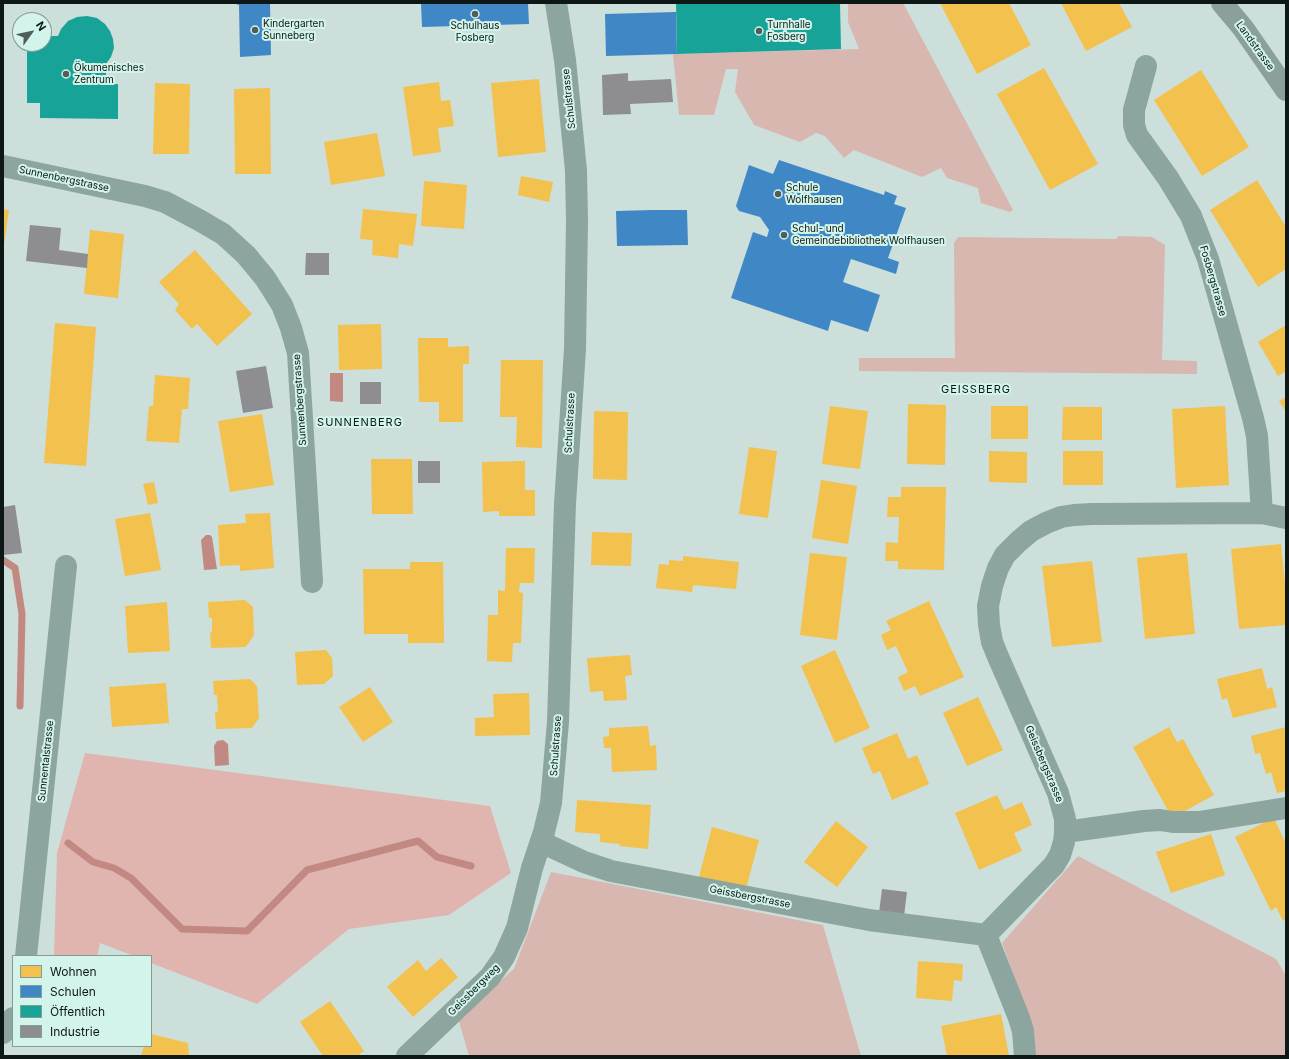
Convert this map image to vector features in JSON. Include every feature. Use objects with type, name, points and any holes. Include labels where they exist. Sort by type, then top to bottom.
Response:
[{"type":"main road","name":"Landstrasse","points":[[1222,3],[1242,28],[1286,90]]},
{"type":"street","name":"Schulstrasse","points":[[541,842],[550,810],[556,752],[566,504],[575,349],[577,221],[576,171],[565,60],[556,3]]},
{"type":"street","name":"Fosbergstrasse","points":[[1146,66],[1134,110],[1134,125],[1138,135],[1168,178],[1191,216],[1208,259],[1257,436],[1262,513]]},
{"type":"street","name":"Sunnenbergstrasse","points":[[3,166],[145,196],[165,202],[223,234],[246,256],[265,278],[282,305],[291,328],[298,353],[312,582]]},
{"type":"street","name":"Geissbergstrasse","points":[[541,842],[584,862],[611,871],[869,920],[986,935],[1054,865],[1060,855],[1064,842],[1066,819],[1058,793],[992,642],[988,606],[992,586],[998,568],[1005,555],[1031,531],[1061,517],[1092,514],[1262,513],[1286,518]]},
{"type":"street","name":"Sunnentalstrasse","points":[[26,955],[66,566]]},
{"type":"street","points":[[1065,832],[1144,821],[1160,820],[1173,822],[1199,822],[1286,808]]},
{"type":"street","name":"Geissbergweg","points":[[407,1056],[490,977],[504,958],[517,928],[532,868],[541,842]]},
{"type":"street","points":[[986,935],[1019,1018],[1023,1031],[1025,1056]]},
{"type":"street","points":[[3,1033],[12,1020]]},
{"type":"shaded area","points":[[848,3],[903,3],[1013,210],[1010,212],[981,203],[978,188],[947,178],[941,168],[922,177],[854,150],[844,158],[825,136],[816,133],[800,142],[754,125],[735,92],[738,69],[726,69],[714,115],[679,115],[673,54],[859,49],[848,22]]},
{"type":"shaded area","points":[[1119,236],[1152,237],[1165,245],[1162,360],[1197,361],[1197,374],[859,371],[859,358],[955,358],[954,243],[958,237],[1116,239]]},
{"type":"shaded area","points":[[330,373],[343,373],[343,402],[330,401]]},
{"type":"shaded area","points":[[206,535],[210,535],[212,537],[217,569],[204,570],[201,540]]},
{"type":"shaded area","points":[[223,740],[228,744],[229,765],[215,766],[214,746],[217,741]]},
{"type":"shaded area","points":[[85,753],[490,806],[511,873],[449,915],[349,929],[257,1004],[152,963],[152,955],[131,955],[100,943],[97,955],[54,955],[57,853]]},
{"type":"shaded area","points":[[1078,856],[1276,959],[1286,976],[1286,1056],[1035,1056],[1034,1033],[1002,943]]},
{"type":"shaded area","points":[[551,872],[823,925],[861,1056],[469,1056],[458,1018],[514,969]]},
{"type":"building: Wohnen","points":[[940,3],[1009,3],[1031,45],[977,74]]},
{"type":"building: Wohnen","points":[[1061,3],[1119,3],[1132,27],[1086,51]]},
{"type":"building: Wohnen","points":[[1044,68],[1098,164],[1050,190],[997,94]]},
{"type":"building: Wohnen","points":[[1201,70],[1249,147],[1202,176],[1154,100]]},
{"type":"building: Wohnen","points":[[539,79],[546,152],[498,157],[491,83]]},
{"type":"building: Wohnen","points":[[439,82],[441,101],[450,100],[454,126],[438,128],[441,152],[413,156],[403,87]]},
{"type":"building: Wohnen","points":[[155,83],[190,84],[189,154],[153,154]]},
{"type":"building: Wohnen","points":[[270,88],[271,174],[235,174],[234,89]]},
{"type":"building: Wohnen","points":[[377,133],[385,176],[331,185],[324,142]]},
{"type":"building: Wohnen","points":[[521,176],[553,182],[549,202],[518,195]]},
{"type":"building: Wohnen","points":[[1257,180],[1286,227],[1286,269],[1258,287],[1210,210]]},
{"type":"building: Wohnen","points":[[424,181],[467,185],[464,229],[421,226]]},
{"type":"building: Wohnen","points":[[3,209],[9,210],[4,245],[3,245]]},
{"type":"building: Wohnen","points":[[363,209],[417,214],[413,246],[399,244],[398,258],[372,255],[373,240],[360,239]]},
{"type":"building: Wohnen","points":[[90,230],[124,234],[118,298],[84,294]]},
{"type":"building: Wohnen","points":[[195,250],[252,314],[217,346],[197,324],[192,329],[175,310],[179,304],[159,282]]},
{"type":"building: Wohnen","points":[[55,323],[96,327],[86,466],[44,463]]},
{"type":"building: Wohnen","points":[[381,324],[382,369],[339,370],[338,325]]},
{"type":"building: Wohnen","points":[[1286,325],[1286,371],[1278,376],[1258,342]]},
{"type":"building: Wohnen","points":[[418,338],[448,338],[448,347],[469,346],[469,364],[463,364],[463,422],[439,422],[439,402],[419,402]]},
{"type":"building: Wohnen","points":[[501,360],[543,360],[542,448],[516,447],[517,417],[500,417]]},
{"type":"building: Wohnen","points":[[155,375],[190,378],[188,409],[182,409],[179,443],[146,441],[149,406],[153,406]]},
{"type":"building: Wohnen","points":[[1286,397],[1286,412],[1279,401]]},
{"type":"building: Wohnen","points":[[908,404],[946,405],[945,465],[907,464]]},
{"type":"building: Wohnen","points":[[830,406],[868,411],[860,469],[822,464]]},
{"type":"building: Wohnen","points":[[991,406],[1028,406],[1028,439],[991,439]]},
{"type":"building: Wohnen","points":[[1225,406],[1229,485],[1176,488],[1172,409]]},
{"type":"building: Wohnen","points":[[1063,407],[1102,407],[1102,440],[1062,440]]},
{"type":"building: Wohnen","points":[[594,411],[628,412],[627,480],[593,479]]},
{"type":"building: Wohnen","points":[[262,414],[274,485],[230,492],[218,421]]},
{"type":"building: Wohnen","points":[[749,447],[777,451],[768,518],[739,514]]},
{"type":"building: Wohnen","points":[[989,451],[1027,452],[1027,483],[989,482]]},
{"type":"building: Wohnen","points":[[1063,451],[1103,451],[1103,485],[1063,485]]},
{"type":"building: Wohnen","points":[[371,459],[412,459],[413,514],[372,514]]},
{"type":"building: Wohnen","points":[[525,461],[525,490],[535,490],[535,516],[499,516],[499,511],[483,512],[482,462]]},
{"type":"building: Wohnen","points":[[821,480],[857,486],[848,544],[812,538]]},
{"type":"building: Wohnen","points":[[154,482],[158,503],[148,505],[143,484]]},
{"type":"building: Wohnen","points":[[901,487],[946,487],[944,570],[898,569],[898,561],[885,561],[886,542],[898,543],[899,517],[887,517],[888,497],[901,497]]},
{"type":"building: Wohnen","points":[[150,513],[161,570],[125,576],[115,519]]},
{"type":"building: Wohnen","points":[[270,513],[274,568],[240,571],[240,565],[220,566],[218,525],[246,523],[245,514]]},
{"type":"building: Wohnen","points":[[592,532],[632,533],[631,566],[591,565]]},
{"type":"building: Wohnen","points":[[1281,544],[1286,594],[1286,625],[1239,629],[1231,549]]},
{"type":"building: Wohnen","points":[[506,548],[535,548],[534,583],[520,583],[519,592],[523,593],[521,643],[513,643],[512,662],[487,661],[488,615],[498,615],[498,590],[505,591]]},
{"type":"building: Wohnen","points":[[810,553],[847,557],[837,640],[800,635]]},
{"type":"building: Wohnen","points":[[1187,553],[1195,634],[1145,639],[1137,558]]},
{"type":"building: Wohnen","points":[[683,556],[739,562],[736,589],[693,585],[692,592],[656,588],[659,564],[669,565],[669,560],[683,561]]},
{"type":"building: Wohnen","points":[[1092,561],[1102,642],[1052,647],[1042,566]]},
{"type":"building: Wohnen","points":[[410,562],[443,562],[444,643],[408,643],[408,634],[364,634],[363,569],[410,569]]},
{"type":"building: Wohnen","points":[[245,600],[253,607],[254,635],[246,647],[211,648],[210,632],[212,632],[212,618],[209,618],[208,602]]},
{"type":"building: Wohnen","points":[[929,601],[964,677],[920,696],[915,686],[904,691],[898,677],[908,672],[896,646],[887,650],[881,635],[891,630],[886,621]]},
{"type":"building: Wohnen","points":[[167,602],[170,651],[128,653],[125,606]]},
{"type":"building: Wohnen","points":[[326,650],[332,658],[333,676],[324,684],[297,685],[295,652]]},
{"type":"building: Wohnen","points":[[835,650],[870,728],[835,743],[801,666]]},
{"type":"building: Wohnen","points":[[630,655],[632,675],[625,676],[627,700],[604,701],[603,691],[590,692],[587,658]]},
{"type":"building: Wohnen","points":[[1262,668],[1267,689],[1272,687],[1277,707],[1233,718],[1227,698],[1222,700],[1217,679]]},
{"type":"building: Wohnen","points":[[250,679],[257,686],[259,718],[252,728],[216,729],[215,712],[218,712],[217,695],[214,695],[213,681]]},
{"type":"building: Wohnen","points":[[166,683],[169,723],[112,727],[109,687]]},
{"type":"building: Wohnen","points":[[370,687],[393,722],[363,742],[339,707]]},
{"type":"building: Wohnen","points":[[529,693],[530,735],[475,736],[475,718],[494,717],[493,694]]},
{"type":"building: Wohnen","points":[[978,697],[1003,750],[967,766],[943,713]]},
{"type":"building: Wohnen","points":[[648,726],[650,746],[656,745],[657,770],[612,772],[611,748],[604,748],[603,737],[609,736],[609,728]]},
{"type":"building: Wohnen","points":[[1169,727],[1177,742],[1183,739],[1214,795],[1172,818],[1133,747]]},
{"type":"building: Wohnen","points":[[1286,727],[1286,791],[1277,793],[1271,772],[1266,774],[1260,753],[1255,754],[1251,736]]},
{"type":"building: Wohnen","points":[[897,733],[908,759],[917,755],[929,784],[892,800],[880,771],[873,774],[862,748]]},
{"type":"building: Wohnen","points":[[997,795],[1004,810],[1022,802],[1032,825],[1014,833],[1022,851],[979,870],[955,813]]},
{"type":"building: Wohnen","points":[[577,800],[651,805],[648,849],[619,846],[620,844],[600,842],[600,834],[575,832]]},
{"type":"building: Wohnen","points":[[1274,818],[1286,844],[1286,919],[1283,921],[1276,907],[1271,911],[1235,837]]},
{"type":"building: Wohnen","points":[[836,821],[868,847],[837,887],[804,862]]},
{"type":"building: Wohnen","points":[[712,827],[759,840],[746,889],[699,877]]},
{"type":"building: Wohnen","points":[[1211,834],[1225,875],[1171,893],[1156,852]]},
{"type":"building: Wohnen","points":[[441,958],[458,977],[413,1017],[387,987],[418,960],[426,971]]},
{"type":"building: Wohnen","points":[[918,961],[963,964],[962,981],[954,980],[952,1001],[916,998]]},
{"type":"building: Wohnen","points":[[330,1001],[364,1051],[357,1056],[323,1056],[300,1022]]},
{"type":"building: Wohnen","points":[[1001,1014],[1009,1056],[947,1056],[941,1026]]},
{"type":"building: Wohnen","points":[[152,1034],[188,1043],[189,1056],[141,1056],[144,1047],[152,1047]]},
{"type":"building: Schulen","name":"Kindergarten Sunneberg","points":[[233,3],[270,3],[271,55],[240,57],[239,5]]},
{"type":"building: Schulen","name":"Schulhaus Fosberg","points":[[421,3],[528,3],[529,24],[422,27]]},
{"type":"building: Schulen","points":[[676,12],[677,54],[606,56],[605,14]]},
{"type":"building: Schulen","points":[[779,160],[884,195],[885,191],[897,196],[894,204],[906,208],[888,258],[899,262],[896,274],[851,259],[843,282],[880,295],[868,332],[831,320],[828,331],[731,298],[753,232],[767,237],[769,230],[760,217],[739,211],[736,206],[749,165],[773,174]]},
{"type":"building: Schulen","points":[[687,210],[688,245],[617,246],[616,211]]},
{"type":"building: Öffentlich","name":"Turnhalle Fosberg","points":[[676,3],[840,3],[841,49],[677,54]]},
{"type":"building: Öffentlich","name":"Ökumenisches Zentrum","points":[[87,16],[97,18],[105,24],[110,31],[114,48],[111,57],[106,64],[106,84],[118,84],[118,119],[40,118],[40,103],[27,103],[27,52],[52,52],[52,36],[58,36],[61,29],[68,21],[77,17]]},
{"type":"building: Industrie","points":[[628,73],[628,81],[671,79],[673,102],[630,104],[631,114],[603,115],[602,75]]},
{"type":"building: Industrie","points":[[30,225],[61,228],[59,250],[88,254],[87,268],[26,261]]},
{"type":"building: Industrie","points":[[306,253],[329,253],[329,275],[305,275]]},
{"type":"building: Industrie","points":[[266,366],[273,408],[243,413],[236,371]]},
{"type":"building: Industrie","points":[[360,382],[381,382],[381,404],[360,404]]},
{"type":"building: Industrie","points":[[418,461],[440,461],[440,483],[418,483]]},
{"type":"building: Industrie","points":[[15,505],[22,553],[3,555],[3,507]]},
{"type":"building: Industrie","points":[[882,889],[907,892],[904,916],[879,913]]},
{"type":"waterway","points":[[3,560],[15,568],[22,614],[20,706]]},
{"type":"waterway","points":[[68,843],[93,862],[114,868],[131,878],[182,929],[247,931],[307,870],[418,841],[437,857],[471,866]]},
{"type":"place","name":"Schulhaus Fosberg","points":[[475,14]]},
{"type":"place","name":"Kindergarten Sunneberg","points":[[255,30]]},
{"type":"place","name":"Turnhalle Fosberg","points":[[759,31]]},
{"type":"place","name":"Ökumenisches Zentrum","points":[[66,74]]},
{"type":"place","name":"Schule Wolfhausen","points":[[778,194]]},
{"type":"place","name":"Schul- und Gemeindebibliothek Wolfhausen","points":[[784,235]]},
{"type":"district","name":"GEISSBERG","points":[[976,390]]},
{"type":"district","name":"SUNNENBERG","points":[[360,423]]}]
